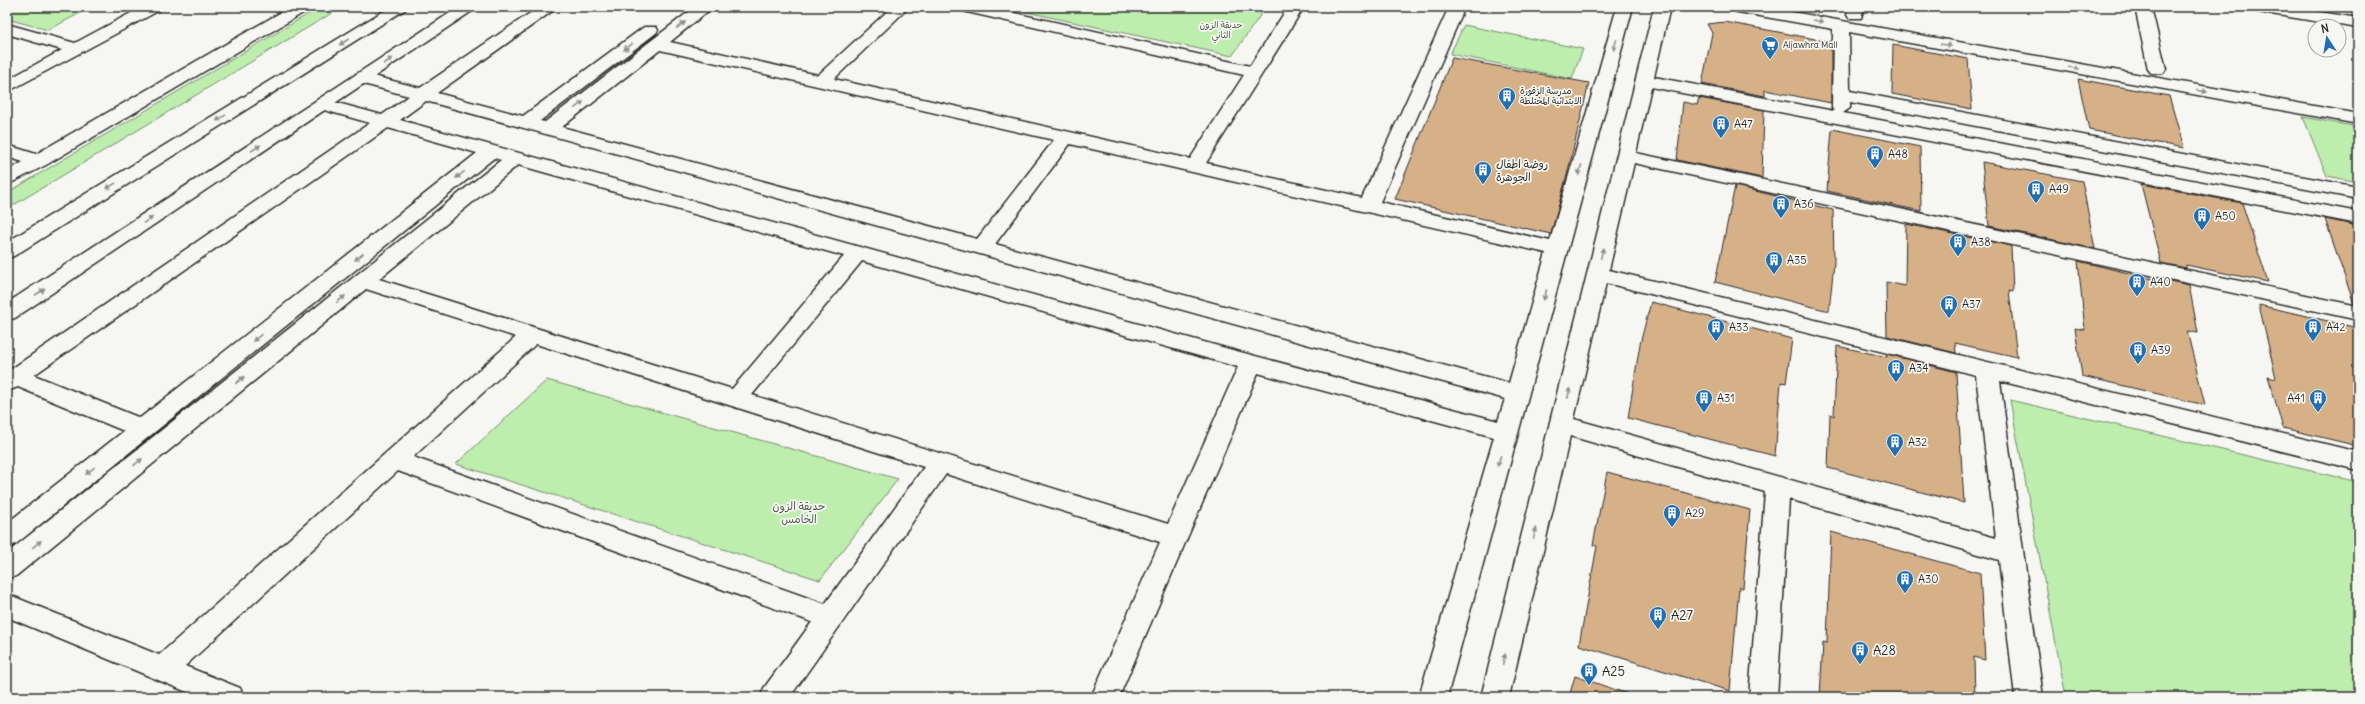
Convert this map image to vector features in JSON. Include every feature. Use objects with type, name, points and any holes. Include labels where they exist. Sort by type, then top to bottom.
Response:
[{"type":"street","points":[[7,87],[153,7]]},
{"type":"street","points":[[7,179],[302,7]]},
{"type":"street","points":[[7,251],[401,7]]},
{"type":"street","points":[[7,313],[470,7]]},
{"type":"street","points":[[12,380],[550,7]]},
{"type":"street","points":[[525,123],[681,7]]},
{"type":"street","points":[[548,129],[705,7]]},
{"type":"street","points":[[822,81],[901,7]]},
{"type":"street","points":[[966,7],[1255,72]]},
{"type":"street","points":[[1194,167],[1296,7]]},
{"type":"street","points":[[1368,207],[1457,7]]},
{"type":"street","points":[[1433,697],[1625,7]]},
{"type":"street","points":[[1495,697],[1662,7]]},
{"type":"street","points":[[1738,7],[2358,119]]},
{"type":"street","points":[[1810,7],[1856,11],[2157,69],[2358,105]]},
{"type":"street","points":[[2143,7],[2157,69]]},
{"type":"street","points":[[2258,7],[2358,23]]},
{"type":"street","points":[[1840,118],[1841,26]]},
{"type":"street","points":[[7,29],[76,49]]},
{"type":"street","points":[[656,44],[1558,249]]},
{"type":"street","points":[[362,78],[1518,394]]},
{"type":"street","points":[[1644,80],[2358,218]]},
{"type":"street","points":[[1841,95],[2358,192]]},
{"type":"street","points":[[323,104],[1251,363],[1507,432]]},
{"type":"street","points":[[982,247],[1065,138]]},
{"type":"street","points":[[7,151],[39,161]]},
{"type":"street","points":[[7,537],[491,151]]},
{"type":"street","points":[[1626,156],[2358,313]]},
{"type":"street","points":[[7,568],[515,158]]},
{"type":"street","points":[[736,399],[858,253]]},
{"type":"street","points":[[1597,274],[2358,461]]},
{"type":"street","points":[[362,281],[1174,536]]},
{"type":"street","points":[[163,669],[532,335]]},
{"type":"street","points":[[1105,697],[1174,536],[1251,363]]},
{"type":"street","points":[[1987,371],[2029,697]]},
{"type":"street","points":[[12,380],[143,429]]},
{"type":"street","points":[[1566,426],[2011,553]]},
{"type":"street","points":[[394,460],[830,617]]},
{"type":"street","points":[[774,697],[940,463]]},
{"type":"street","points":[[1763,697],[1778,486]]},
{"type":"street","points":[[7,605],[230,697]]},
{"type":"green space","points":[[7,7],[79,7],[88,9],[48,30],[7,19]]},
{"type":"green space","points":[[320,7],[342,7],[7,209],[7,193]]},
{"type":"green space","name":"حديقة الزون الثاني","points":[[1003,7],[1266,7],[1232,56]]},
{"type":"green space","points":[[1464,25],[1583,49],[1572,79],[1450,54]]},
{"type":"green space","points":[[2303,117],[2358,127],[2358,182],[2327,176]]},
{"type":"green space","name":"حديقة الزون الخامس","points":[[547,380],[898,479],[820,580],[456,464]]},
{"type":"green space","points":[[2010,400],[2358,482],[2358,697],[2066,697]]},
{"type":"building","name":"Aljawhra Mall","points":[[1725,22],[1831,42],[1831,103],[1765,90],[1765,96],[1702,84],[1712,33],[1707,24]]},
{"type":"building","points":[[1893,45],[1968,59],[1972,109],[1892,94]]},
{"type":"building","points":[[1452,58],[1589,83],[1551,234],[1395,199]]},
{"type":"building","points":[[2078,79],[2169,96],[2184,148],[2089,130]]},
{"type":"building","name":"A47","points":[[1699,98],[1764,110],[1762,178],[1677,160],[1683,102],[1697,105]]},
{"type":"building","name":"A48","points":[[1832,129],[1920,147],[1921,211],[1827,191]]},
{"type":"building","name":"A49","points":[[1982,162],[2082,181],[2095,249],[1989,226]]},
{"type":"building","name":"A50","points":[[2141,184],[2242,203],[2268,282],[2186,265],[2186,268],[2161,263]]},
{"type":"building","points":[[1735,186],[1833,210],[1834,263],[1829,311],[1715,282]]},
{"type":"building","points":[[2325,219],[2358,226],[2358,304],[2354,304]]},
{"type":"building","points":[[1906,224],[2011,246],[2013,292],[2009,291],[2017,357],[1955,343],[1956,353],[1887,336],[1886,282],[1905,286]]},
{"type":"building","points":[[2078,261],[2166,282],[2165,280],[2189,285],[2198,333],[2187,331],[2205,405],[2082,376],[2075,328],[2085,330]]},
{"type":"building","points":[[1651,302],[1792,339],[1786,383],[1781,382],[1775,456],[1628,418],[1640,344]]},
{"type":"building","points":[[2259,305],[2358,328],[2358,446],[2283,428],[2268,376],[2276,378]]},
{"type":"building","points":[[1837,346],[1887,357],[1887,354],[1956,372],[1964,503],[1828,468],[1830,414],[1834,416]]},
{"type":"building","points":[[1607,472],[1750,510],[1743,588],[1739,587],[1730,691],[1579,645],[1597,546],[1593,545]]},
{"type":"building","points":[[1831,532],[1980,573],[1985,660],[1974,657],[1975,697],[1820,697],[1823,642],[1827,643]]},
{"type":"building","name":"A25","points":[[1575,676],[1628,694],[1627,697],[1569,697]]},
{"type":"place","name":"Aljawhra Mall","points":[[1770,60]]},
{"type":"place","name":"مدرسة الزقورة الابتدائية المختلطة","points":[[1507,111]]},
{"type":"place","name":"A47","points":[[1721,139]]},
{"type":"place","name":"A48","points":[[1875,169]]},
{"type":"place","name":"روضة اطفال الجوهرة","points":[[1483,185]]},
{"type":"place","name":"A49","points":[[2036,204]]},
{"type":"place","name":"A36","points":[[1781,219]]},
{"type":"place","name":"A50","points":[[2202,231]]},
{"type":"place","name":"A38","points":[[1958,257]]},
{"type":"place","name":"A35","points":[[1774,275]]},
{"type":"place","name":"A40","points":[[2137,297]]},
{"type":"place","name":"A37","points":[[1949,319]]},
{"type":"place","name":"A33","points":[[1716,342]]},
{"type":"place","name":"A42","points":[[2313,342]]},
{"type":"place","name":"A39","points":[[2138,365]]},
{"type":"place","name":"A34","points":[[1896,383]]},
{"type":"place","name":"A31","points":[[1704,413]]},
{"type":"place","name":"A41","points":[[2318,413]]},
{"type":"place","name":"A32","points":[[1895,457]]},
{"type":"place","name":"A29","points":[[1672,528]]},
{"type":"place","name":"A30","points":[[1905,594]]},
{"type":"place","name":"A27","points":[[1658,630]]},
{"type":"place","name":"A28","points":[[1860,665]]},
{"type":"place","name":"A25","points":[[1589,686]]}]
